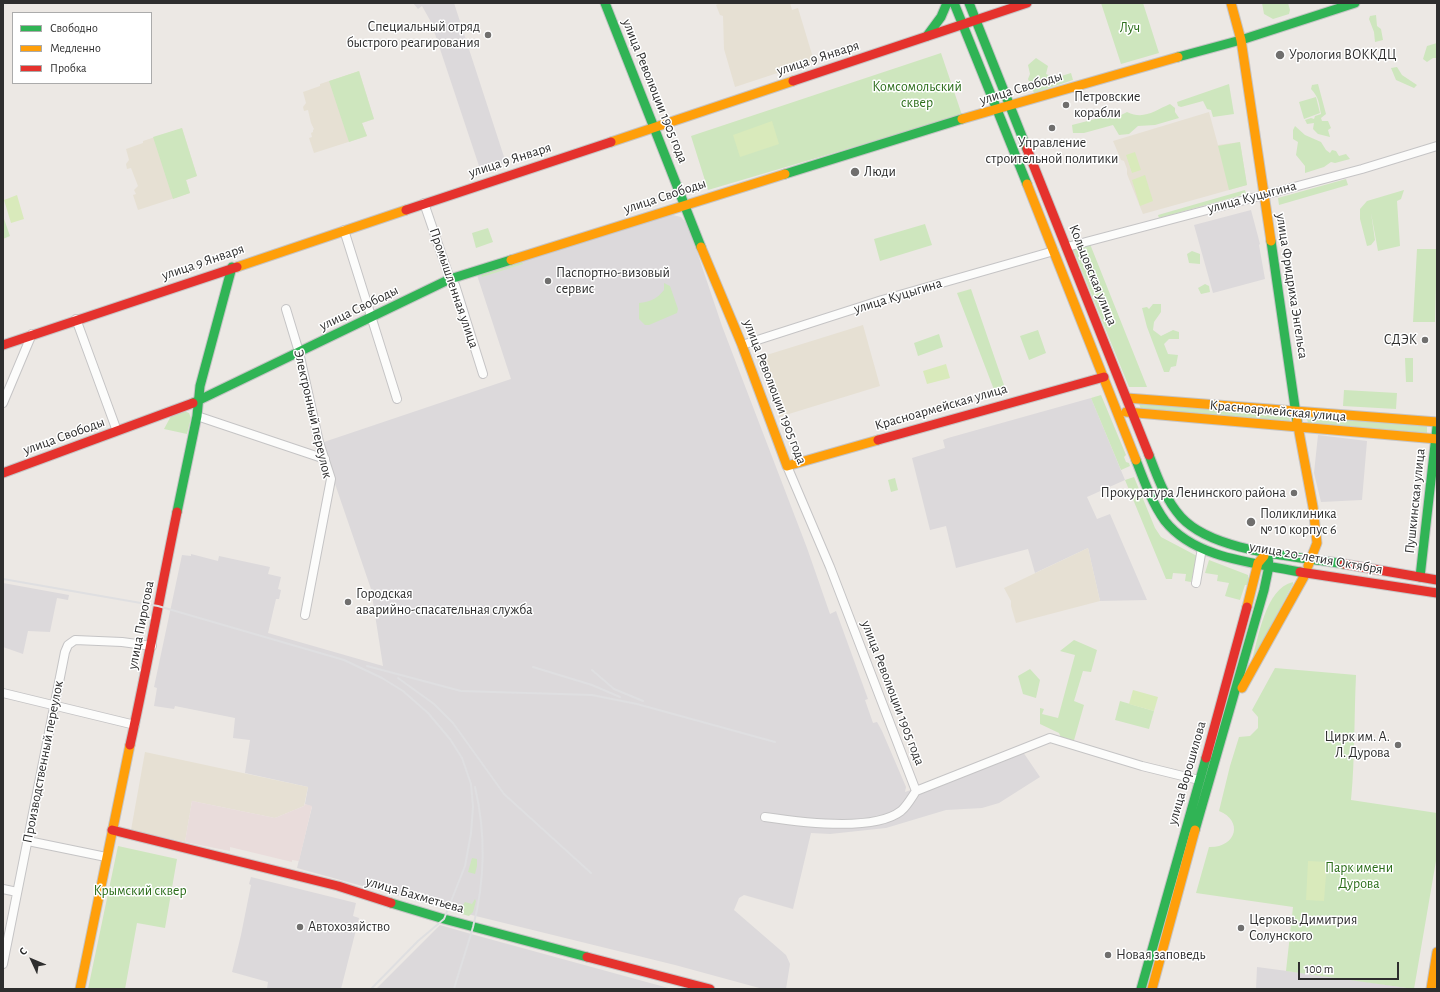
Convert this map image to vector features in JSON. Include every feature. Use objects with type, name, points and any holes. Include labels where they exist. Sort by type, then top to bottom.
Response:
[{"type":"main road","name":"улица Революции 1905 года","points":[[605,3],[655,127],[684,205],[742,345],[787,466]]},
{"type":"main road","points":[[927,36],[942,17],[947,3]]},
{"type":"main road","name":"Кольцовская улица","points":[[954,3],[998,109],[1151,496],[1157,508],[1174,530],[1192,543]]},
{"type":"main road","name":"Кольцовская улица","points":[[969,3],[1162,488],[1172,504],[1189,524],[1216,538]]},
{"type":"main road","name":"улица 9 Января","points":[[3,344],[1027,3]]},
{"type":"main road","name":"улица Фридриха Энгельса","points":[[1231,3],[1241,40],[1298,427],[1317,543],[1306,573],[1231,707]]},
{"type":"main road","name":"улица Свободы","points":[[3,473],[198,401],[450,280],[684,205],[1010,105],[1241,40],[1355,3]]},
{"type":"main road","name":"улица Пирогова","points":[[80,989],[106,857],[152,646],[158,606],[196,416],[200,386],[232,267]]},
{"type":"main road","name":"Красноармейская улица","points":[[787,466],[1104,377]]},
{"type":"main road","name":"Красноармейская улица","points":[[1127,398],[1437,422]]},
{"type":"main road","name":"Красноармейская улица","points":[[1117,412],[1436,439]]},
{"type":"main road","name":"Пушкинская улица","points":[[1420,577],[1437,427]]},
{"type":"main road","name":"улица 20-летия Октября","points":[[1216,538],[1267,552],[1437,580]]},
{"type":"main road","name":"улица 20-летия Октября","points":[[1192,543],[1202,548],[1269,566],[1437,593]]},
{"type":"main road","points":[[1258,563],[1267,552]]},
{"type":"main road","name":"улица Ворошилова","points":[[1152,989],[1264,590],[1269,566],[1267,552]]},
{"type":"main road","name":"улица Ворошилова","points":[[1141,989],[1236,650],[1258,563]]},
{"type":"main road","name":"улица Бахметьева","points":[[112,830],[338,886],[444,919],[710,989]]},
{"type":"main road","points":[[1431,989],[1437,952]]},
{"type":"street","name":"улица Куцыгина","points":[[1067,247],[1437,146]]},
{"type":"street","name":"Промышленная улица","points":[[424,203],[450,280],[455,285],[483,374]]},
{"type":"street","points":[[344,230],[397,399]]},
{"type":"street","name":"улица Куцыгина","points":[[742,345],[896,296],[1054,251]]},
{"type":"street","name":"Электронный переулок","points":[[286,309],[299,352],[319,442],[331,479],[305,615]]},
{"type":"street","points":[[76,319],[117,431]]},
{"type":"street","points":[[3,403],[32,334]]},
{"type":"street","points":[[196,416],[324,459]]},
{"type":"street","name":"улица Революции 1905 года","points":[[787,466],[830,567],[916,791]]},
{"type":"street","points":[[1196,583],[1202,548]]},
{"type":"street","name":"Производственный переулок","points":[[3,964],[65,652],[68,645],[75,640],[122,642],[152,646]]},
{"type":"street","points":[[3,693],[135,725]]},
{"type":"street","points":[[765,817],[812,824],[877,821],[901,811],[916,791],[1050,738],[1142,766],[1199,780]]},
{"type":"street","points":[[28,841],[106,857]]},
{"type":"street","points":[[3,889],[17,892]]},
{"type":"shaded area","points":[[413,3],[454,3],[506,163],[481,172],[431,22],[422,6],[418,9]]},
{"type":"shaded area","points":[[720,3],[790,3],[792,10],[798,8],[814,61],[735,87],[724,49],[723,16],[720,15],[716,5]]},
{"type":"shaded area","points":[[359,71],[374,119],[362,123],[367,136],[314,153],[309,138],[312,137],[311,133],[314,129],[308,110],[304,111],[303,107],[306,103],[303,92],[320,86],[320,84]]},
{"type":"shaded area","points":[[1209,112],[1218,145],[1240,142],[1247,185],[1143,214],[1127,174],[1124,161],[1121,160],[1113,141]]},
{"type":"shaded area","points":[[182,128],[197,176],[186,180],[190,193],[138,210],[133,195],[136,194],[134,190],[138,186],[131,168],[127,169],[126,164],[129,160],[126,149],[143,143],[143,141]]},
{"type":"shaded area","points":[[1251,210],[1260,244],[1265,279],[1213,293],[1194,225]]},
{"type":"shaded area","points":[[669,214],[681,217],[688,225],[722,326],[807,548],[830,614],[836,611],[868,699],[865,700],[873,723],[877,722],[882,731],[906,787],[905,792],[1023,752],[1040,777],[999,803],[982,808],[946,810],[886,828],[830,834],[811,833],[793,909],[744,895],[739,898],[734,910],[786,955],[790,964],[786,989],[763,989],[675,965],[435,906],[297,868],[312,807],[305,804],[308,787],[245,773],[250,740],[233,738],[235,718],[175,706],[174,709],[154,706],[157,688],[154,687],[182,555],[191,556],[191,554],[218,561],[219,556],[270,567],[268,574],[281,577],[278,589],[281,590],[279,599],[276,599],[268,633],[383,666],[371,589],[321,443],[511,379],[476,272]]},
{"type":"shaded area","points":[[863,325],[880,386],[779,417],[757,358]]},
{"type":"shaded area","points":[[1091,398],[1125,480],[1087,497],[1097,519],[1110,514],[1147,600],[1100,601],[1088,548],[1035,573],[1028,549],[956,568],[946,526],[930,530],[912,458],[945,448],[943,440],[948,438]]},
{"type":"shaded area","points":[[1318,435],[1367,441],[1362,500],[1321,502],[1314,473]]},
{"type":"shaded area","points":[[1088,548],[1100,601],[1016,623],[1011,601],[1004,588]]},
{"type":"shaded area","points":[[3,583],[69,595],[68,600],[57,598],[50,632],[28,631],[23,654],[3,647]]},
{"type":"shaded area","points":[[145,752],[308,787],[304,806],[275,818],[192,801],[185,842],[131,830]]},
{"type":"shaded area","points":[[192,801],[275,818],[304,806],[305,804],[312,806],[299,861],[292,860],[292,862],[230,847],[230,851],[185,842]]},
{"type":"shaded area","name":"Автохозяйство","points":[[251,877],[356,903],[353,916],[359,918],[341,989],[267,989],[268,982],[232,972],[251,885],[249,884]]},
{"type":"shaded area","points":[[440,925],[471,934],[672,989],[376,989]]},
{"type":"shaded area","points":[[1257,967],[1355,980],[1414,989],[1256,989]]},
{"type":"green space","name":"Луч","points":[[1101,3],[1143,3],[1159,53],[1121,64]]},
{"type":"green space","points":[[1262,3],[1288,3],[1290,10],[1289,14],[1273,19],[1264,14]]},
{"type":"green space","points":[[1376,15],[1377,26],[1381,29],[1383,40],[1375,42],[1374,32],[1369,19],[1370,16]]},
{"type":"green space","points":[[1437,43],[1437,58],[1433,58],[1427,62],[1423,59],[1427,46]]},
{"type":"green space","name":"Комсомольский сквер","points":[[941,53],[962,115],[708,190],[691,136]]},
{"type":"green space","points":[[1036,58],[1048,66],[1046,74],[1055,78],[1071,73],[1073,80],[1034,93],[1028,79],[1030,74],[1028,65]]},
{"type":"green space","points":[[1397,67],[1402,75],[1417,85],[1414,88],[1396,80],[1391,68]]},
{"type":"green space","points":[[359,71],[374,119],[362,123],[367,136],[349,142],[329,81]]},
{"type":"green space","points":[[1229,84],[1234,114],[1213,117],[1211,110],[1207,109],[1203,101],[1181,107],[1178,106],[1177,102]]},
{"type":"green space","points":[[1318,84],[1326,114],[1321,118],[1322,121],[1328,121],[1331,128],[1328,130],[1330,137],[1318,134],[1313,129],[1314,123],[1307,124],[1305,120],[1311,118],[1314,119],[1315,116],[1321,114],[1317,98],[1311,89],[1312,85]]},
{"type":"green space","points":[[1316,97],[1320,113],[1304,119],[1299,102]]},
{"type":"green space","points":[[1170,104],[1175,108],[1175,112],[1179,118],[1155,125],[1138,126],[1129,134],[1119,135],[1113,125],[1084,133],[1073,133],[1072,125],[1107,116],[1119,110],[1121,115],[1127,112],[1144,115]]},
{"type":"green space","points":[[772,121],[779,144],[740,157],[733,135]]},
{"type":"green space","points":[[1295,126],[1305,135],[1321,142],[1330,153],[1332,150],[1336,151],[1339,156],[1346,154],[1350,159],[1335,163],[1331,162],[1324,167],[1305,173],[1305,166],[1296,155],[1298,142],[1293,139],[1293,130]]},
{"type":"green space","points":[[182,128],[197,176],[186,180],[190,193],[173,199],[153,137]]},
{"type":"green space","points":[[1240,142],[1247,185],[1229,190],[1218,146]]},
{"type":"green space","points":[[1135,152],[1141,170],[1132,173],[1126,155]]},
{"type":"green space","points":[[1145,175],[1153,201],[1140,206],[1132,180]]},
{"type":"green space","points":[[1346,179],[1348,185],[1279,205],[1278,198]]},
{"type":"green space","points":[[1245,190],[1246,194],[1159,218],[1158,215]]},
{"type":"green space","points":[[1404,190],[1401,199],[1397,201],[1400,246],[1378,251],[1371,213],[1375,240],[1371,245],[1367,246],[1360,219],[1360,209],[1367,201]]},
{"type":"green space","points":[[17,195],[24,219],[11,223],[4,200]]},
{"type":"green space","points":[[3,216],[10,236],[3,239]]},
{"type":"green space","points":[[925,224],[932,245],[880,261],[874,239]]},
{"type":"green space","points":[[488,228],[493,242],[476,248],[472,233]]},
{"type":"green space","points":[[1090,244],[1147,387],[1129,387],[1073,249]]},
{"type":"green space","points":[[1417,249],[1437,249],[1435,322],[1413,322]]},
{"type":"green space","points":[[1192,251],[1200,254],[1200,264],[1189,263],[1187,254]]},
{"type":"green space","points":[[521,260],[523,264],[482,277],[479,272]]},
{"type":"green space","points":[[664,283],[670,286],[678,309],[677,313],[649,325],[645,325],[639,319],[639,303],[650,301],[659,296],[664,290]]},
{"type":"green space","points":[[1205,284],[1209,286],[1210,292],[1201,294],[1198,288]]},
{"type":"green space","points":[[971,289],[1006,391],[996,395],[957,293]]},
{"type":"green space","points":[[1153,304],[1161,304],[1161,312],[1154,322],[1153,330],[1161,336],[1173,330],[1179,332],[1179,339],[1169,339],[1164,344],[1168,354],[1178,355],[1176,366],[1171,367],[1169,372],[1164,372],[1147,327],[1142,308],[1147,307],[1149,309]]},
{"type":"green space","points":[[1038,330],[1046,353],[1029,360],[1020,336]]},
{"type":"green space","points":[[939,334],[943,347],[918,356],[914,343]]},
{"type":"green space","points":[[1405,358],[1413,358],[1413,382],[1406,382]]},
{"type":"green space","points":[[946,364],[950,378],[927,384],[923,371]]},
{"type":"green space","points":[[1344,390],[1397,393],[1396,409],[1343,406]]},
{"type":"green space","points":[[1101,395],[1126,455],[1124,457],[1126,462],[1129,463],[1130,466],[1121,470],[1091,398]]},
{"type":"green space","points":[[1139,403],[1289,413],[1290,423],[1141,410]]},
{"type":"green space","points":[[184,411],[189,413],[191,418],[187,434],[164,429],[171,416]]},
{"type":"green space","points":[[1306,415],[1427,424],[1427,433],[1308,423]]},
{"type":"green space","points":[[1134,477],[1155,528],[1161,537],[1197,556],[1191,582],[1185,581],[1186,574],[1173,573],[1172,579],[1166,579],[1125,480]]},
{"type":"green space","points":[[895,478],[898,490],[891,492],[888,480]]},
{"type":"green space","points":[[1209,560],[1248,575],[1250,585],[1245,585],[1240,600],[1225,596],[1229,583],[1217,581],[1218,575],[1205,573]]},
{"type":"green space","points":[[1293,582],[1251,664],[1260,629],[1269,604],[1283,586]]},
{"type":"green space","points":[[1074,640],[1097,650],[1091,672],[1083,671],[1074,701],[1084,705],[1073,744],[1062,740],[1059,733],[1040,724],[1040,708],[1044,709],[1042,714],[1058,718],[1075,655],[1060,651]]},
{"type":"green space","name":"Парк имени Дурова","points":[[1275,668],[1356,675],[1351,800],[1437,813],[1437,855],[1414,989],[1286,971],[1293,907],[1196,893],[1209,847],[1218,846],[1225,843],[1231,839],[1234,833],[1232,821],[1227,815],[1219,811],[1230,766],[1239,737],[1250,736],[1258,728],[1258,717],[1252,710]]},
{"type":"green space","points":[[1030,669],[1040,680],[1036,698],[1023,694],[1018,676]]},
{"type":"green space","points":[[1133,690],[1158,697],[1154,711],[1129,704]]},
{"type":"green space","points":[[1120,701],[1154,711],[1149,729],[1115,720]]},
{"type":"green space","name":"Крымский сквер","points":[[118,846],[177,859],[165,928],[137,923],[125,989],[88,989]]},
{"type":"green space","points":[[472,858],[477,859],[475,874],[468,872]]},
{"type":"green space","points":[[1308,861],[1327,862],[1324,901],[1306,900]]},
{"type":"green space","points":[[475,899],[476,901],[473,912],[469,916],[462,914],[461,908],[465,902],[472,904]]},
{"type":"railway","points":[[3,579],[158,606],[344,660],[382,678],[403,691],[428,713],[450,739],[462,758],[471,784],[473,807],[471,833],[465,866],[444,919],[418,941],[371,989]]},
{"type":"railway","points":[[367,666],[461,691],[592,695],[637,704],[775,742]]},
{"type":"railway","points":[[533,667],[592,685],[620,697]]},
{"type":"railway","points":[[592,670],[614,689],[643,701]]},
{"type":"railway","points":[[398,678],[434,704],[453,723],[504,794],[591,873]]},
{"type":"railway","points":[[454,989],[473,927],[482,875],[483,857],[481,822],[475,787]]},
{"type":"traffic: fast","points":[[605,3],[701,247]]},
{"type":"traffic: fast","points":[[927,36],[941,17],[947,3]]},
{"type":"traffic: fast","points":[[954,3],[1027,184]]},
{"type":"traffic: fast","points":[[969,3],[1027,149]]},
{"type":"traffic: fast","points":[[1178,57],[1241,40],[1355,3]]},
{"type":"traffic: fast","points":[[785,174],[962,119]]},
{"type":"traffic: fast","points":[[1271,241],[1297,421]]},
{"type":"traffic: fast","points":[[193,403],[450,279],[511,260]]},
{"type":"traffic: fast","points":[[177,512],[197,416],[200,386],[232,267]]},
{"type":"traffic: fast","points":[[1420,577],[1437,427]]},
{"type":"traffic: fast","points":[[1149,455],[1170,503],[1181,517],[1196,529],[1235,546],[1281,555],[1344,564]]},
{"type":"traffic: fast","points":[[1136,460],[1156,507],[1165,521],[1178,534],[1193,544],[1227,557],[1300,572]]},
{"type":"traffic: fast","points":[[1195,830],[1264,590],[1269,566],[1268,557]]},
{"type":"traffic: fast","points":[[1141,989],[1206,758]]},
{"type":"traffic: fast","points":[[391,903],[444,919],[587,957]]},
{"type":"traffic: slow","points":[[1231,3],[1241,40],[1271,241]]},
{"type":"traffic: slow","points":[[962,119],[1178,57]]},
{"type":"traffic: slow","points":[[611,142],[793,81]]},
{"type":"traffic: slow","points":[[511,260],[785,174]]},
{"type":"traffic: slow","points":[[1027,184],[1136,460]]},
{"type":"traffic: slow","points":[[237,267],[406,210]]},
{"type":"traffic: slow","points":[[701,247],[742,345],[787,466],[878,440]]},
{"type":"traffic: slow","points":[[1127,398],[1437,422]]},
{"type":"traffic: slow","points":[[1126,412],[1437,439]]},
{"type":"traffic: slow","points":[[1297,421],[1313,507],[1317,543],[1308,566]]},
{"type":"traffic: slow","points":[[1247,607],[1258,563],[1264,556]]},
{"type":"traffic: slow","points":[[1242,688],[1306,573]]},
{"type":"traffic: slow","points":[[80,989],[130,745]]},
{"type":"traffic: slow","points":[[1152,989],[1195,830]]},
{"type":"traffic: slow","points":[[1431,989],[1437,952]]},
{"type":"traffic: jam","points":[[793,81],[1027,3]]},
{"type":"traffic: jam","points":[[406,210],[611,142]]},
{"type":"traffic: jam","points":[[1027,149],[1149,455]]},
{"type":"traffic: jam","points":[[3,345],[237,267]]},
{"type":"traffic: jam","points":[[878,440],[1104,377]]},
{"type":"traffic: jam","points":[[3,473],[193,403]]},
{"type":"traffic: jam","points":[[130,745],[177,512]]},
{"type":"traffic: jam","points":[[1344,564],[1437,580]]},
{"type":"traffic: jam","points":[[1300,572],[1437,593]]},
{"type":"traffic: jam","points":[[1206,758],[1247,607]]},
{"type":"traffic: jam","points":[[112,830],[338,886],[391,903]]},
{"type":"traffic: jam","points":[[587,957],[710,989]]},
{"type":"place","name":"Специальный отряд быстрого реагирования","points":[[488,35]]},
{"type":"place","name":"Урология ВОККДЦ","points":[[1280,55]]},
{"type":"place","name":"Петровские корабли","points":[[1066,105]]},
{"type":"place","name":"Управление строительной политики","points":[[1052,128]]},
{"type":"place","name":"Люди","points":[[855,172]]},
{"type":"place","name":"Паспортно-визовый сервис","points":[[548,281]]},
{"type":"place","name":"СДЭК","points":[[1425,340]]},
{"type":"place","name":"Прокуратура Ленинского района","points":[[1294,493]]},
{"type":"place","name":"Поликлиника № 10 корпус 6","points":[[1251,522]]},
{"type":"place","name":"Городская аварийно-спасательная служба","points":[[348,602]]},
{"type":"place","name":"Цирк им. А. Л. Дурова","points":[[1398,745]]},
{"type":"place","name":"Автохозяйство","points":[[300,927]]},
{"type":"place","name":"Церковь Димитрия Солунского","points":[[1241,928]]},
{"type":"place","name":"Новая заповедь","points":[[1108,955]]}]
